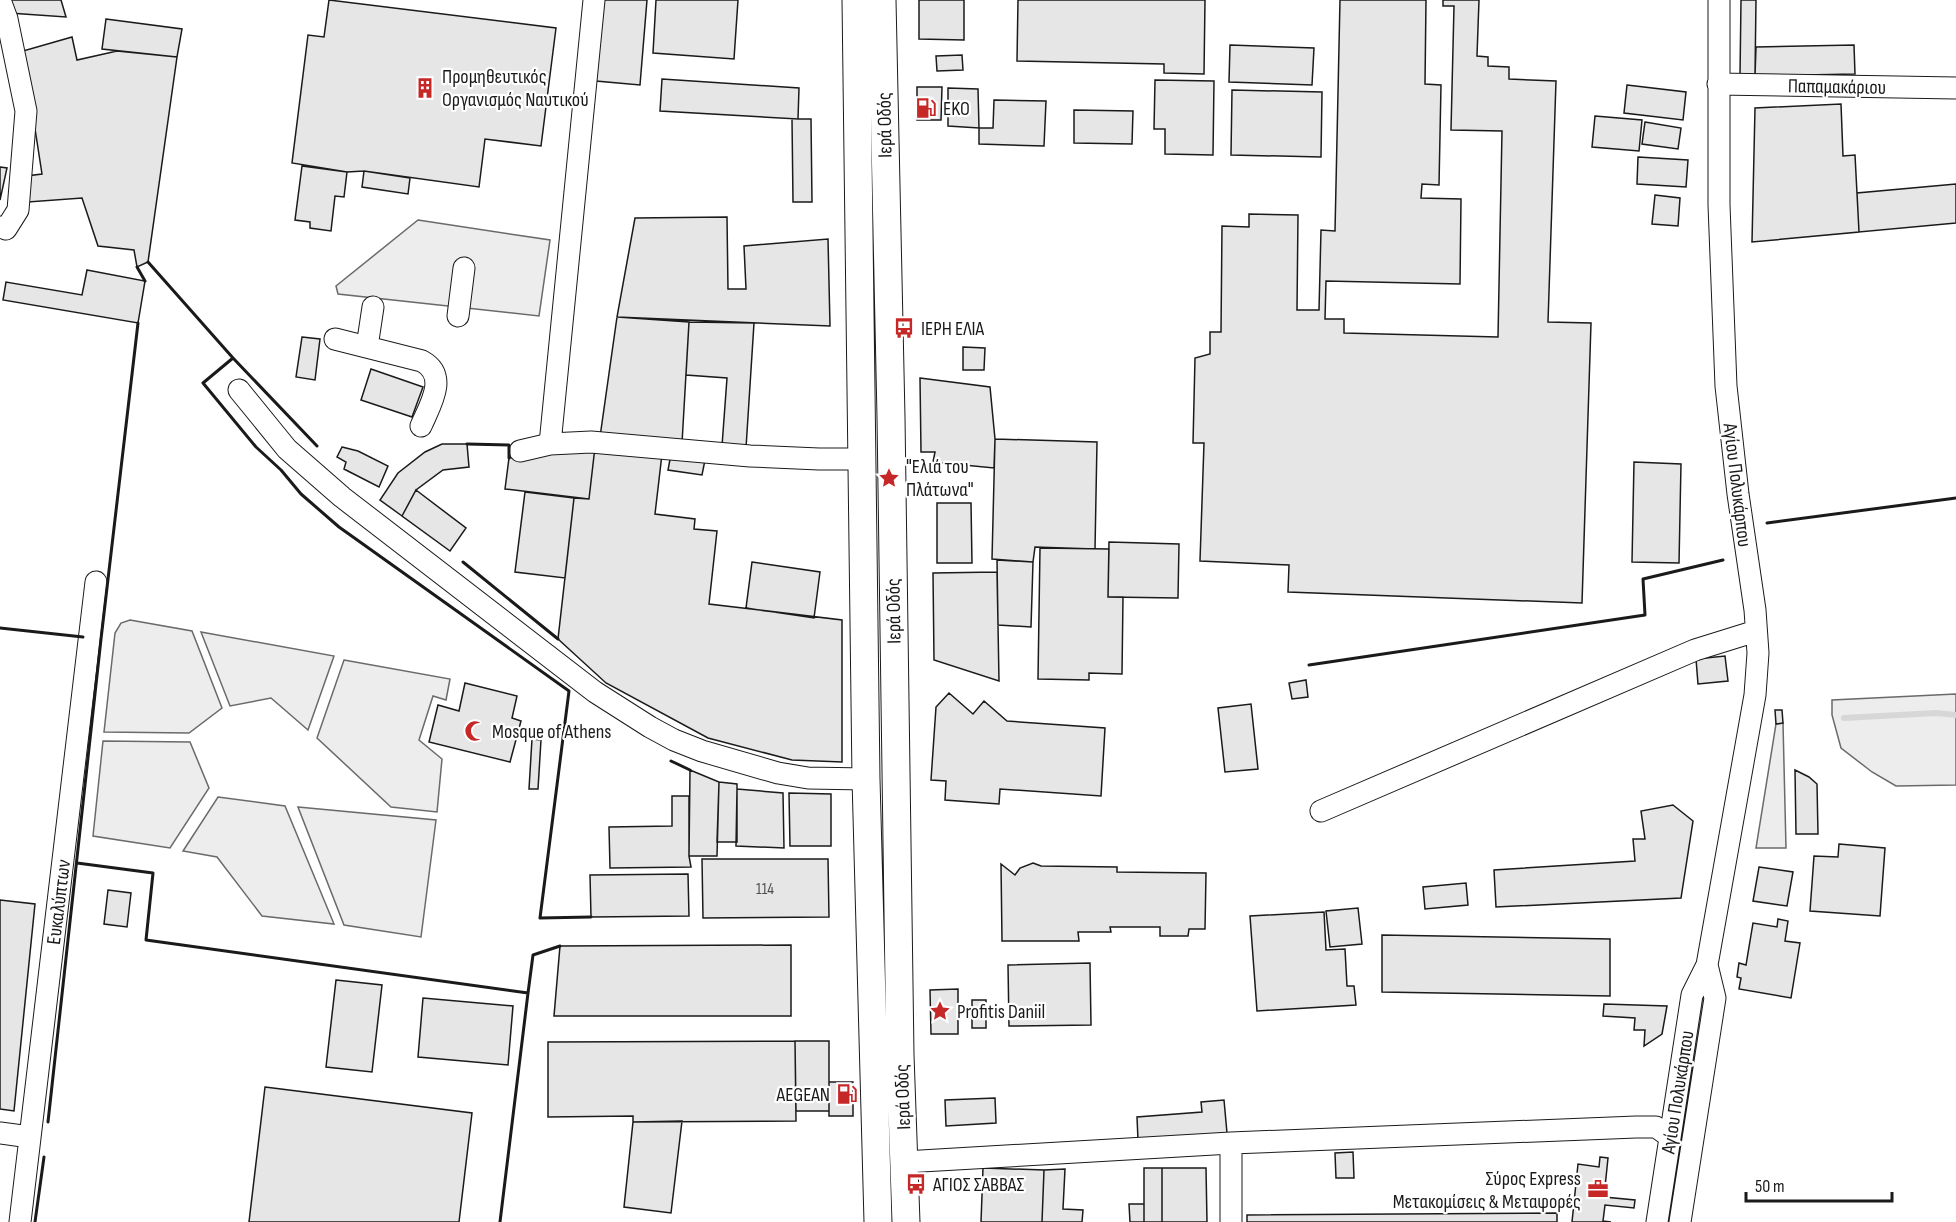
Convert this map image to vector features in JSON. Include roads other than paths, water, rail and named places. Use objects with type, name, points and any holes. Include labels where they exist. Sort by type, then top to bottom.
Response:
[{"type":"main road","name":"Ιερά Οδός","points":[[856,0],[866,779],[878,1222]]},
{"type":"main road","name":"Ιερά Οδός","points":[[882,0],[891,417],[898,933],[906,1222]]},
{"type":"street","points":[[0,0],[7,19],[26,111],[18,210],[6,229],[0,227]]},
{"type":"street","points":[[550,444],[594,0]]},
{"type":"street","name":"Αγίου Πολυκάρπου","points":[[1657,1222],[1692,994],[1707,965],[1755,695],[1758,653],[1726,386],[1720,237],[1719,0]]},
{"type":"street","name":"Παπαμακάριου","points":[[1718,84],[1956,88]]},
{"type":"street","points":[[458,316],[464,268]]},
{"type":"street","points":[[367,346],[373,307]]},
{"type":"street","points":[[335,339],[422,361],[433,370],[437,383],[436,390],[421,426]]},
{"type":"street","points":[[239,390],[287,448],[342,497],[595,692],[650,727],[702,751],[778,773],[808,778],[866,779]]},
{"type":"street","points":[[520,452],[550,444],[591,442],[769,457],[862,459]]},
{"type":"street","name":"Ευκαλύπτων","points":[[20,1222],[96,582]]},
{"type":"street","points":[[1321,811],[1695,650],[1756,631]]},
{"type":"street","name":"Αγίου Πολυκάρπου","points":[[1680,1222],[1715,998],[1707,965]]},
{"type":"street","points":[[904,1162],[1231,1143],[1636,1127],[1656,1127],[1670,1137]]},
{"type":"street","points":[[0,1133],[30,1137]]},
{"type":"street","points":[[1231,1143],[1231,1222]]},
{"type":"waterway","points":[[1844,718],[1936,713],[1956,715]]},
{"type":"place","name":"Προμηθευτικός Οργανισμός Ναυτικού","points":[[425,88]]},
{"type":"place","name":"EKO","points":[[926,108]]},
{"type":"place","name":"ΙΕΡΗ ΕΛΙΑ","points":[[904,328]]},
{"type":"place","name":"\"Ελιά του Πλάτωνα\"","points":[[889,478]]},
{"type":"place","name":"Mosque of Athens","points":[[475,731]]},
{"type":"place","name":"Profitis Daniil","points":[[940,1011]]},
{"type":"place","name":"AEGEAN","points":[[847,1094]]},
{"type":"place","name":"ΑΓΙΟΣ ΣΑΒΒΑΣ","points":[[916,1184]]},
{"type":"place","name":"Σύρος Express Μετακομίσεις & Μεταφορές","points":[[1598,1189]]}]
